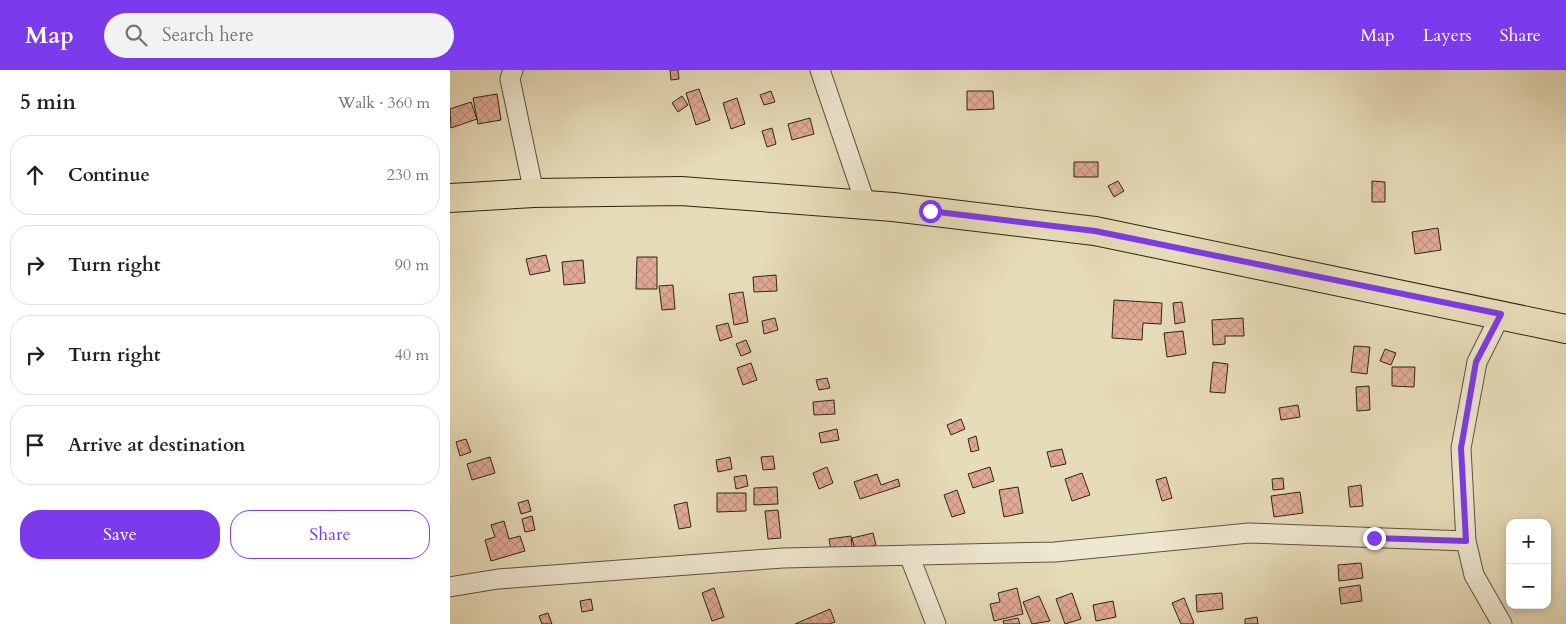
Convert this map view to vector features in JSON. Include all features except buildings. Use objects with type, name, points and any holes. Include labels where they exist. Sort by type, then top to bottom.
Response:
[{"type":"main road","points":[[450,198],[534,193],[681,191],[866,205],[1095,231],[1566,329]]},
{"type":"street","points":[[513,70],[510,79],[534,193]]},
{"type":"street","points":[[820,70],[866,205]]},
{"type":"street","points":[[1501,314],[1476,362],[1461,448],[1466,541],[1474,575],[1502,624]]},
{"type":"street","points":[[450,587],[498,579],[773,559],[910,554],[1055,552],[1249,533],[1466,541]]},
{"type":"street","points":[[910,554],[936,624]]},
{"type":"route","points":[[930,211],[1095,231],[1501,314],[1476,362],[1461,448],[1466,541],[1374,538]]}]
